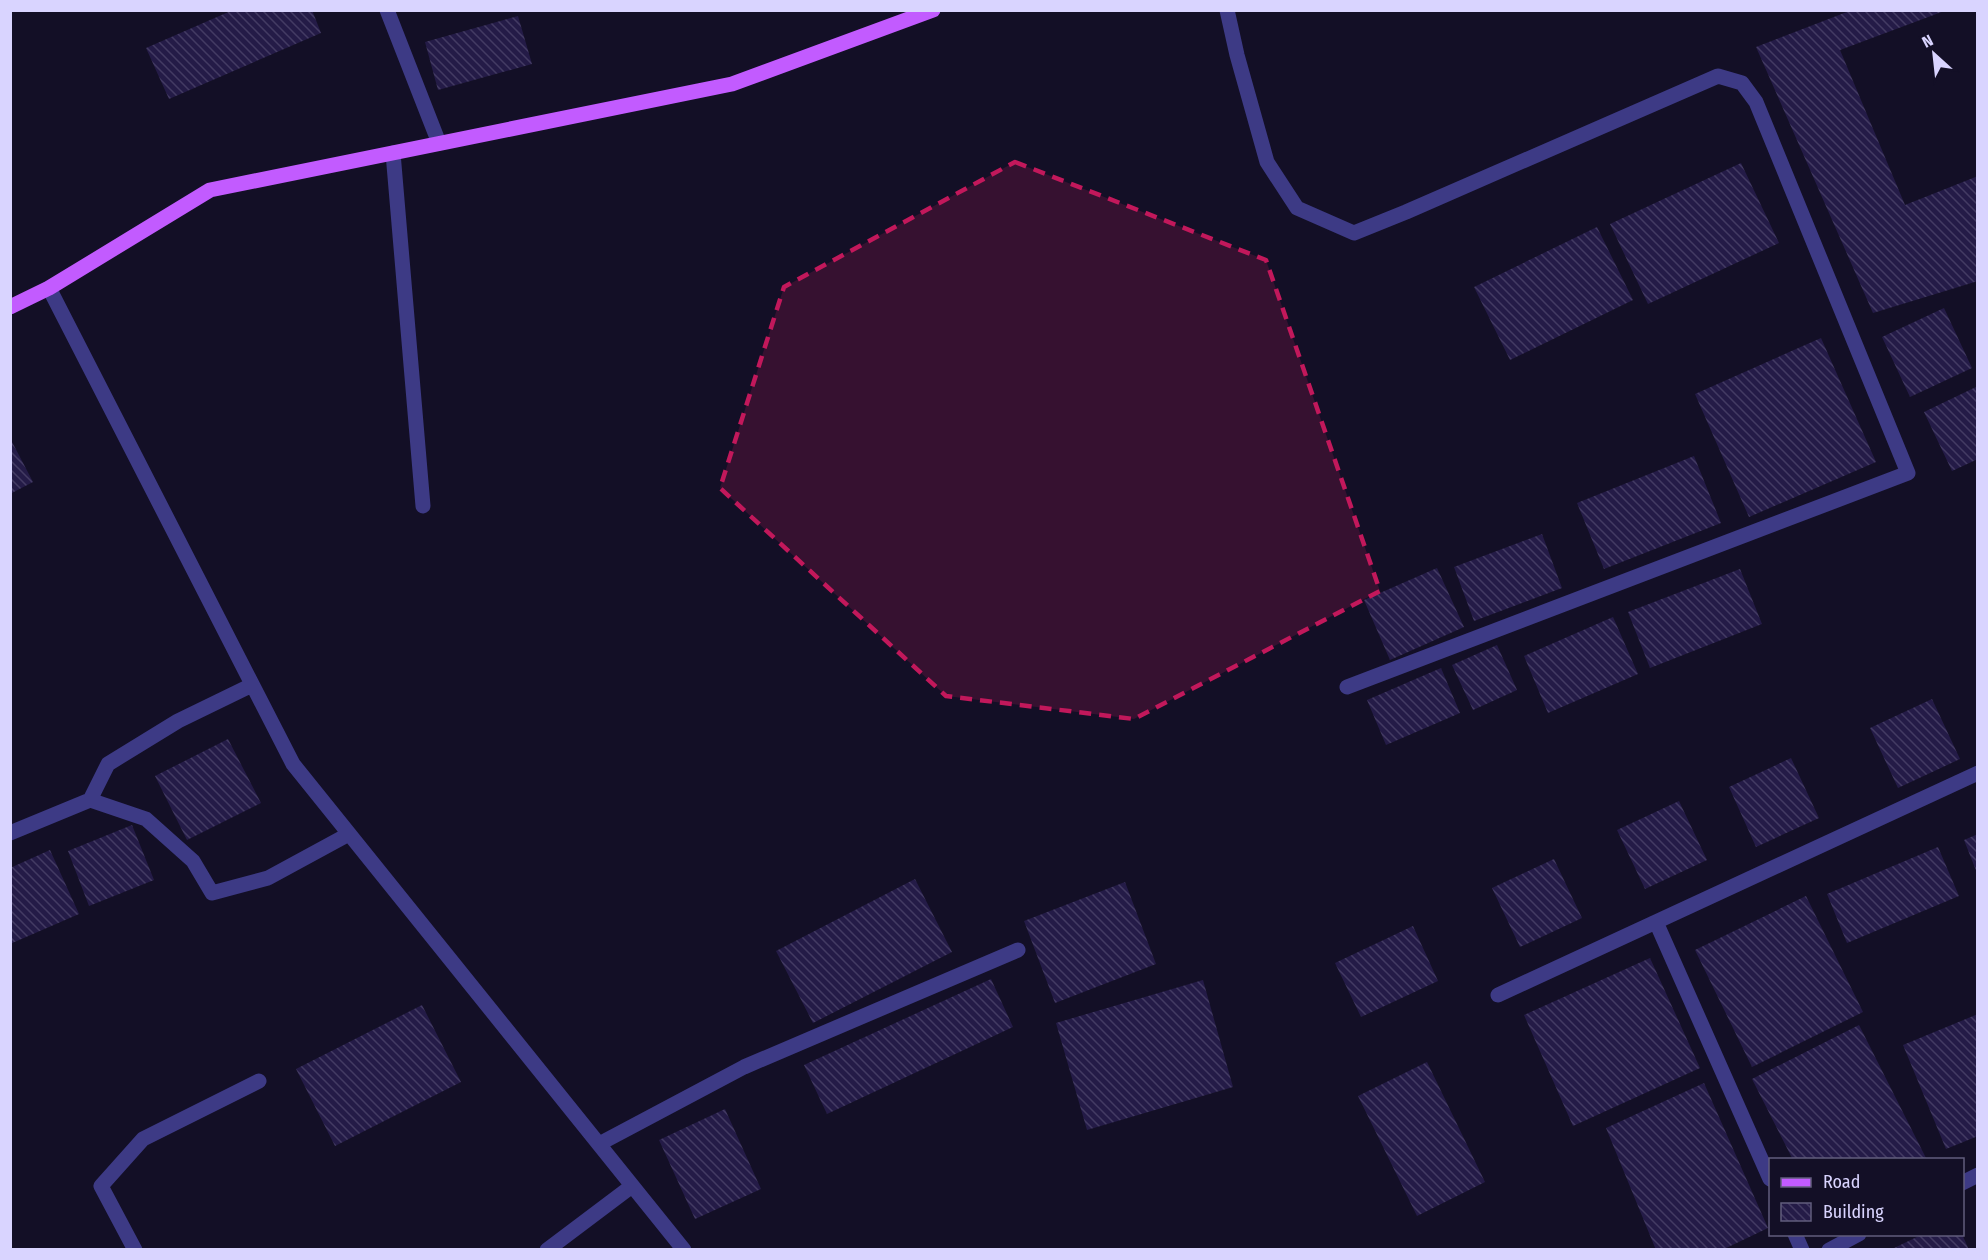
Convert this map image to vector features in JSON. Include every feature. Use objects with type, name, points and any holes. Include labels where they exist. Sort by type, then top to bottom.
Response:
[{"type":"main road","points":[[10,307],[49,288],[210,190],[732,84],[933,10]]},
{"type":"street","points":[[387,10],[439,143]]},
{"type":"street","points":[[1227,10],[1237,55],[1268,162],[1296,208],[1354,233],[1718,76],[1742,83],[1756,102],[1908,473],[1347,687]]},
{"type":"street","points":[[393,153],[423,506]]},
{"type":"street","points":[[49,288],[293,764],[684,1250]]},
{"type":"street","points":[[10,833],[90,800],[108,764],[178,721],[252,685]]},
{"type":"street","points":[[1498,995],[1977,773]]},
{"type":"street","points":[[90,800],[146,819],[193,861],[212,893],[268,878],[349,834]]},
{"type":"street","points":[[1656,922],[1769,1177]]},
{"type":"street","points":[[599,1144],[744,1067],[1018,950]]},
{"type":"street","points":[[135,1250],[102,1186],[143,1139],[259,1081]]},
{"type":"street","points":[[548,1250],[632,1186]]},
{"type":"street","points":[[1796,1236],[1802,1250]]},
{"type":"street","points":[[1829,1250],[1855,1236]]},
{"type":"highlighted area","points":[[1015,162],[1266,260],[1380,591],[1134,719],[946,696],[720,488],[784,287]]},
{"type":"building","points":[[233,10],[312,10],[321,33],[169,99],[146,48]]},
{"type":"building","points":[[1852,10],[1947,10],[1840,50],[1905,205],[1978,176],[1978,281],[1873,313],[1756,47]]},
{"type":"building","points":[[518,16],[532,64],[438,90],[425,42]]},
{"type":"building","points":[[1741,163],[1779,243],[1648,304],[1610,224]]},
{"type":"building","points":[[1597,227],[1633,300],[1510,360],[1474,287]]},
{"type":"building","points":[[1944,308],[1972,368],[1910,397],[1882,337]]},
{"type":"building","points":[[1821,338],[1876,462],[1749,517],[1695,394]]},
{"type":"building","points":[[1978,386],[1978,459],[1952,471],[1924,412]]},
{"type":"building","points":[[10,438],[33,482],[10,494]]},
{"type":"building","points":[[1694,456],[1721,523],[1604,569],[1577,503]]},
{"type":"building","points":[[1542,534],[1562,588],[1474,621],[1454,567]]},
{"type":"building","points":[[1437,568],[1464,627],[1390,660],[1364,600]]},
{"type":"building","points":[[1740,569],[1762,624],[1650,668],[1628,612]]},
{"type":"building","points":[[1613,617],[1638,674],[1548,713],[1524,656]]},
{"type":"building","points":[[1497,645],[1517,690],[1473,710],[1452,665]]},
{"type":"building","points":[[1441,668],[1460,713],[1386,745],[1367,700]]},
{"type":"building","points":[[1932,699],[1960,759],[1898,788],[1870,728]]},
{"type":"building","points":[[228,739],[261,803],[187,840],[155,776]]},
{"type":"building","points":[[1791,758],[1819,818],[1756,847],[1729,787]]},
{"type":"building","points":[[1679,801],[1707,860],[1645,889],[1617,830]]},
{"type":"building","points":[[132,825],[154,880],[89,906],[68,851]]},
{"type":"building","points":[[1978,834],[1978,873],[1977,873],[1964,840]]},
{"type":"building","points":[[1938,847],[1959,896],[1847,943],[1827,894]]},
{"type":"building","points":[[50,850],[79,914],[10,944],[10,868]]},
{"type":"building","points":[[1554,859],[1582,918],[1520,947],[1492,888]]},
{"type":"building","points":[[915,879],[952,952],[813,1023],[776,951]]},
{"type":"building","points":[[1125,882],[1156,964],[1055,1003],[1024,921]]},
{"type":"building","points":[[1806,896],[1863,1012],[1752,1067],[1695,950]]},
{"type":"building","points":[[1413,926],[1438,981],[1361,1017],[1335,963]]},
{"type":"building","points":[[1650,958],[1700,1068],[1573,1126],[1524,1015]]},
{"type":"building","points":[[991,979],[1013,1027],[827,1114],[804,1065]]},
{"type":"building","points":[[1203,980],[1233,1087],[1087,1130],[1056,1023]]},
{"type":"building","points":[[422,1005],[461,1082],[335,1146],[296,1069]]},
{"type":"building","points":[[1978,1014],[1978,1136],[1946,1149],[1903,1045]]},
{"type":"building","points":[[1859,1025],[1926,1158],[1792,1158],[1752,1079]]},
{"type":"building","points":[[1427,1062],[1485,1182],[1417,1216],[1358,1096]]},
{"type":"building","points":[[1704,1083],[1768,1228],[1722,1250],[1656,1250],[1606,1128]]},
{"type":"building","points":[[725,1109],[761,1189],[695,1219],[659,1140]]},
{"type":"building","points":[[1919,1236],[1963,1236],[1969,1250],[1890,1250]]}]
